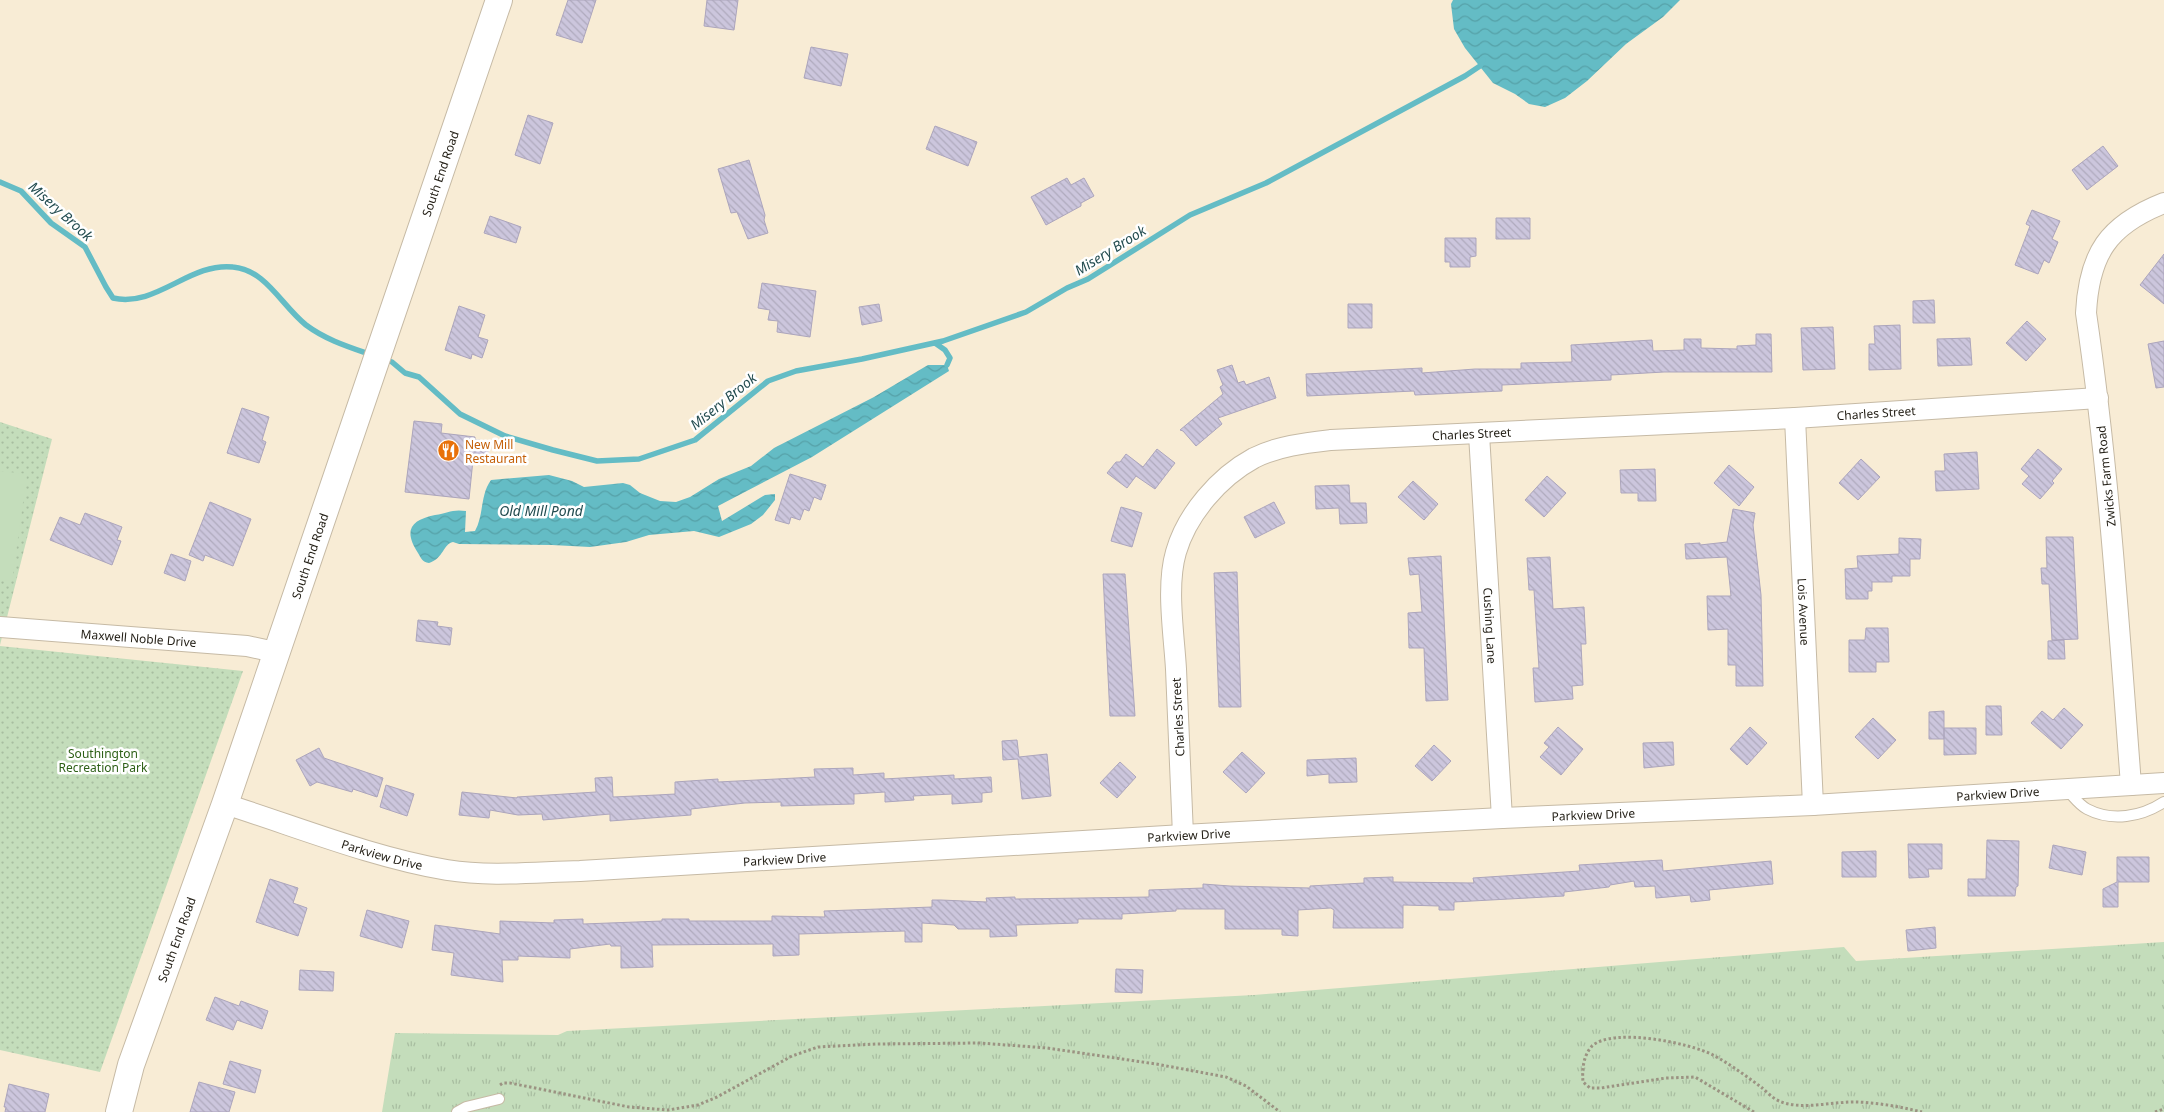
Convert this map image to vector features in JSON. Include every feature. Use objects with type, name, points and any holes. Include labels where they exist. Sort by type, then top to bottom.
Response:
[{"type":"street","name":"South End Road","points":[[119,1112],[132,1065],[224,804],[499,0]]},
{"type":"street","name":"Zwicks Farm Road","points":[[2131,785],[2117,587],[2098,398],[2086,313],[2090,274],[2096,258],[2109,238],[2125,224],[2146,210],[2164,203]]},
{"type":"street","name":"Charles Street","points":[[1183,835],[1173,572],[1175,552],[1190,520],[1203,501],[1236,471],[1254,458],[1297,444],[1331,440],[1795,418],[2098,398]]},
{"type":"street","name":"Lois Avenue","points":[[1795,418],[1813,805]]},
{"type":"street","name":"Cushing Lane","points":[[1479,434],[1502,818]]},
{"type":"street","name":"Maxwell Noble Drive","points":[[0,628],[246,646],[275,652]]},
{"type":"street","name":"Parkview Drive","points":[[224,804],[373,852],[418,864],[466,872],[580,871],[1183,835],[1502,818],[1813,805],[2164,783]]},
{"type":"lane","points":[[2066,789],[2086,808],[2117,817],[2145,813],[2164,802]]},
{"type":"lane","points":[[457,1112],[466,1107],[499,1099]]},
{"type":"path","points":[[1754,1112],[1695,1077],[1666,1078],[1590,1088],[1583,1082],[1584,1062],[1594,1045],[1606,1039],[1619,1037],[1646,1039],[1700,1049],[1712,1054],[1778,1101],[1816,1105],[1834,1102],[1859,1102],[1922,1112]]},
{"type":"path","points":[[499,1099],[498,1092],[500,1086],[503,1083],[510,1082],[629,1107],[657,1111],[679,1110],[717,1097],[792,1056],[818,1047],[876,1044],[980,1043],[1057,1049],[1226,1077],[1246,1086],[1280,1112]]},
{"type":"path","points":[[2155,1112],[2164,1109]]},
{"type":"green space","points":[[0,422],[52,439],[0,645]]},
{"type":"green space","points":[[0,471],[27,474],[12,581],[0,580]]},
{"type":"green space","name":"Southington Recreation Park","points":[[0,646],[243,671],[100,1072],[0,1050]]},
{"type":"green space","points":[[2164,942],[2164,1112],[382,1112],[395,1033],[558,1035],[567,1031],[1254,995],[1844,947],[1856,961]]},
{"type":"water","points":[[1453,0],[1680,0],[1663,17],[1626,44],[1587,81],[1565,98],[1545,107],[1529,104],[1515,94],[1493,83],[1465,48],[1454,29],[1451,4]]},
{"type":"water","name":"Old Mill Pond","points":[[928,365],[947,365],[949,371],[812,457],[718,506],[722,521],[765,495],[775,494],[775,500],[763,515],[751,524],[719,537],[694,531],[649,535],[626,542],[590,547],[459,544],[453,542],[447,545],[438,558],[429,563],[421,558],[413,545],[410,532],[415,523],[427,517],[453,511],[466,511],[465,532],[475,531],[480,518],[485,492],[491,480],[549,475],[572,481],[584,487],[623,483],[630,485],[640,493],[660,501],[676,502],[690,497],[719,479],[751,466],[774,448],[874,397]]},
{"type":"building","points":[[568,0],[596,0],[582,43],[556,35]]},
{"type":"building","points":[[707,0],[738,0],[734,30],[704,26]]},
{"type":"building","points":[[811,47],[848,54],[841,86],[804,78]]},
{"type":"building","points":[[528,115],[553,123],[540,164],[515,155]]},
{"type":"building","points":[[935,126],[977,142],[968,166],[926,149]]},
{"type":"building","points":[[2103,146],[2118,166],[2087,190],[2072,170]]},
{"type":"building","points":[[749,160],[765,215],[764,220],[768,233],[748,239],[737,212],[731,213],[718,169]]},
{"type":"building","points":[[1067,178],[1071,185],[1084,178],[1094,196],[1081,203],[1081,206],[1046,225],[1031,197]]},
{"type":"building","points":[[2032,210],[2060,221],[2052,239],[2058,242],[2049,263],[2044,260],[2038,274],[2015,265],[2030,226],[2026,224]]},
{"type":"building","points":[[490,216],[521,227],[516,243],[484,233]]},
{"type":"building","points":[[1496,218],[1530,218],[1530,239],[1496,239]]},
{"type":"building","points":[[1445,238],[1476,238],[1476,256],[1470,257],[1470,267],[1450,267],[1450,262],[1445,262]]},
{"type":"building","points":[[2164,254],[2164,304],[2140,285]]},
{"type":"building","points":[[762,283],[816,291],[810,337],[777,332],[778,321],[768,320],[770,310],[758,308]]},
{"type":"building","points":[[1934,300],[1935,323],[1913,323],[1913,301]]},
{"type":"building","points":[[879,304],[882,321],[862,325],[859,307]]},
{"type":"building","points":[[1348,304],[1372,304],[1372,328],[1348,328]]},
{"type":"building","points":[[459,306],[485,315],[478,337],[488,340],[482,358],[472,354],[471,359],[445,350]]},
{"type":"building","points":[[2027,321],[2046,339],[2026,361],[2006,343]]},
{"type":"building","points":[[1900,325],[1901,369],[1869,370],[1869,344],[1875,344],[1874,326]]},
{"type":"building","points":[[1833,327],[1835,369],[1803,370],[1801,328]]},
{"type":"building","points":[[1756,334],[1771,334],[1772,372],[1664,372],[1611,375],[1611,380],[1502,385],[1502,391],[1415,395],[1414,391],[1307,396],[1306,374],[1422,368],[1422,373],[1475,369],[1521,369],[1521,363],[1572,362],[1571,345],[1652,340],[1653,351],[1684,350],[1684,339],[1701,339],[1701,348],[1737,349],[1737,346],[1756,345]]},
{"type":"building","points":[[1970,338],[1972,365],[1938,366],[1937,339]]},
{"type":"building","points":[[2164,341],[2164,387],[2156,388],[2148,344]]},
{"type":"building","points":[[1232,365],[1238,383],[1244,381],[1246,385],[1269,377],[1276,398],[1218,418],[1222,424],[1196,446],[1180,430],[1223,394],[1220,387],[1223,385],[1217,370]]},
{"type":"building","points":[[242,408],[269,417],[262,440],[266,442],[259,463],[227,453]]},
{"type":"building","name":"New Mill Restaurant","points":[[414,421],[442,424],[441,433],[475,437],[475,440],[489,441],[487,461],[473,460],[469,499],[405,492]]},
{"type":"building","points":[[1157,449],[1175,463],[1155,489],[1136,476],[1127,488],[1107,473],[1126,454],[1143,467]]},
{"type":"building","points":[[2038,449],[2062,469],[2052,481],[2054,483],[2040,499],[2022,484],[2029,476],[2021,469]]},
{"type":"building","points":[[1977,452],[1979,489],[1936,491],[1935,471],[1945,471],[1944,454]]},
{"type":"building","points":[[1861,459],[1880,477],[1858,500],[1839,483]]},
{"type":"building","points":[[1729,465],[1754,487],[1739,506],[1714,483]]},
{"type":"building","points":[[1655,469],[1656,501],[1638,501],[1638,493],[1621,493],[1620,470]]},
{"type":"building","points":[[790,474],[826,485],[821,500],[814,497],[809,511],[804,509],[800,520],[791,517],[789,524],[775,520]]},
{"type":"building","points":[[1547,476],[1566,493],[1544,517],[1525,500]]},
{"type":"building","points":[[1413,481],[1438,504],[1424,520],[1398,497]]},
{"type":"building","points":[[1349,485],[1350,503],[1366,503],[1367,523],[1340,524],[1339,508],[1316,509],[1315,486]]},
{"type":"building","points":[[210,502],[251,519],[233,566],[205,555],[203,561],[189,555]]},
{"type":"building","points":[[1274,502],[1285,523],[1255,538],[1244,517]]},
{"type":"building","points":[[1121,507],[1142,513],[1132,547],[1111,541]]},
{"type":"building","points":[[1733,509],[1755,513],[1753,525],[1761,595],[1763,686],[1736,686],[1736,665],[1728,665],[1728,629],[1708,630],[1707,596],[1731,596],[1727,557],[1686,559],[1685,544],[1700,543],[1700,545],[1727,542]]},
{"type":"building","points":[[85,513],[122,527],[117,540],[121,541],[112,565],[50,540],[60,517],[80,525]]},
{"type":"building","points":[[2046,537],[2073,537],[2078,639],[2052,640],[2049,584],[2042,584],[2041,568],[2047,568]]},
{"type":"building","points":[[1899,538],[1921,539],[1920,559],[1910,559],[1910,576],[1892,576],[1892,582],[1872,582],[1872,591],[1868,591],[1868,599],[1846,599],[1845,569],[1858,568],[1857,556],[1899,554]]},
{"type":"building","points":[[171,554],[191,561],[185,581],[164,573]]},
{"type":"building","points":[[1441,556],[1448,700],[1426,701],[1424,648],[1409,648],[1408,613],[1422,612],[1419,574],[1410,575],[1408,558]]},
{"type":"building","points":[[1550,557],[1553,609],[1584,607],[1586,644],[1581,644],[1583,685],[1572,686],[1573,699],[1535,702],[1533,668],[1539,668],[1534,590],[1529,590],[1527,558]]},
{"type":"building","points":[[1237,572],[1241,707],[1219,707],[1214,573]]},
{"type":"building","points":[[1103,574],[1125,574],[1135,716],[1110,716]]},
{"type":"building","points":[[418,620],[438,622],[437,626],[452,628],[450,645],[416,641]]},
{"type":"building","points":[[1866,628],[1888,628],[1889,662],[1876,662],[1876,672],[1849,672],[1849,640],[1865,640]]},
{"type":"building","points":[[2064,640],[2065,659],[2048,659],[2048,641]]},
{"type":"building","points":[[1986,706],[2001,706],[2002,735],[1986,735]]},
{"type":"building","points":[[2064,708],[2083,725],[2061,749],[2031,723],[2042,711],[2053,720]]},
{"type":"building","points":[[1944,711],[1944,739],[1929,739],[1929,712]]},
{"type":"building","points":[[1873,718],[1896,740],[1878,759],[1855,737]]},
{"type":"building","points":[[1558,727],[1583,749],[1561,775],[1540,757],[1549,747],[1544,743]]},
{"type":"building","points":[[1750,727],[1767,743],[1747,765],[1730,749]]},
{"type":"building","points":[[1944,728],[1976,728],[1976,754],[1944,755]]},
{"type":"building","points":[[1017,740],[1019,757],[1047,754],[1051,796],[1022,799],[1018,759],[1003,760],[1002,741]]},
{"type":"building","points":[[1673,742],[1674,765],[1644,768],[1643,743]]},
{"type":"building","points":[[1434,745],[1451,761],[1432,781],[1415,766]]},
{"type":"building","points":[[319,748],[324,758],[383,778],[377,797],[353,789],[352,792],[317,782],[310,786],[296,760]]},
{"type":"building","points":[[1242,752],[1265,773],[1246,793],[1223,772]]},
{"type":"building","points":[[1356,758],[1357,782],[1329,783],[1329,774],[1307,776],[1307,760]]},
{"type":"building","points":[[1120,762],[1136,777],[1117,798],[1100,783]]},
{"type":"building","points":[[853,768],[853,775],[884,773],[884,779],[954,775],[954,779],[991,777],[992,792],[982,793],[982,802],[952,804],[952,794],[913,796],[914,800],[885,802],[885,792],[854,794],[854,804],[781,806],[781,802],[745,803],[691,809],[691,815],[610,821],[610,814],[543,820],[542,814],[518,815],[490,810],[489,818],[459,815],[462,792],[517,798],[596,792],[595,778],[612,777],[613,797],[675,794],[675,782],[718,779],[718,782],[815,777],[814,769]]},
{"type":"building","points":[[386,785],[414,794],[407,816],[380,807]]},
{"type":"building","points":[[1987,840],[2019,841],[2018,886],[2016,887],[2015,896],[1968,896],[1968,879],[1986,879]]},
{"type":"building","points":[[1908,844],[1942,844],[1942,869],[1928,869],[1929,877],[1909,878]]},
{"type":"building","points":[[2053,845],[2086,852],[2082,875],[2049,868]]},
{"type":"building","points":[[1876,851],[1876,877],[1842,877],[1842,852]]},
{"type":"building","points":[[2117,857],[2149,857],[2149,882],[2118,882],[2118,907],[2103,907],[2103,889],[2117,882]]},
{"type":"building","points":[[1662,860],[1663,871],[1771,861],[1773,884],[1709,890],[1710,900],[1691,902],[1690,895],[1656,898],[1655,886],[1635,887],[1634,881],[1610,885],[1609,887],[1564,892],[1564,896],[1454,902],[1454,910],[1439,910],[1439,906],[1403,905],[1403,928],[1333,928],[1334,910],[1331,908],[1298,910],[1298,936],[1282,935],[1282,929],[1225,929],[1225,909],[1176,909],[1176,911],[1122,914],[1122,919],[1078,919],[1078,923],[1016,925],[1017,936],[990,937],[990,929],[958,929],[954,925],[922,923],[922,942],[905,942],[905,931],[799,934],[799,955],[773,956],[773,944],[652,945],[653,967],[621,968],[621,946],[611,946],[610,944],[570,949],[570,958],[518,956],[518,960],[502,960],[503,982],[451,975],[454,953],[432,950],[435,925],[500,934],[500,921],[554,923],[554,920],[583,919],[583,924],[662,921],[662,919],[689,919],[689,921],[772,921],[772,916],[825,917],[824,911],[932,907],[932,900],[987,902],[986,898],[1015,897],[1015,899],[1149,897],[1149,890],[1203,888],[1203,884],[1310,888],[1310,886],[1364,883],[1364,878],[1393,877],[1393,882],[1474,883],[1473,878],[1580,871],[1579,865]]},
{"type":"building","points":[[270,879],[298,888],[293,903],[307,908],[298,936],[256,922]]},
{"type":"building","points":[[367,910],[409,921],[402,948],[360,936]]},
{"type":"building","points":[[1935,927],[1936,948],[1908,951],[1906,930]]},
{"type":"building","points":[[1116,969],[1143,970],[1142,993],[1115,992]]},
{"type":"building","points":[[300,970],[334,972],[333,991],[299,990]]},
{"type":"building","points":[[215,997],[239,1006],[241,1001],[268,1011],[262,1029],[237,1020],[233,1030],[206,1020]]},
{"type":"building","points":[[230,1061],[261,1070],[255,1093],[223,1084]]},
{"type":"building","points":[[199,1082],[235,1092],[229,1112],[190,1112]]},
{"type":"building","points":[[9,1084],[49,1094],[45,1112],[5,1112],[6,1107],[4,1107]]},
{"type":"waterway","name":"Misery Brook","points":[[383,359],[392,362],[405,373],[419,377],[460,414],[505,436],[597,461],[639,459],[695,440],[768,381],[796,371],[943,341],[1026,312],[1067,288],[1088,279],[1190,215],[1266,183],[1465,76],[1480,66],[1483,60]]},
{"type":"waterway","name":"Misery Brook","points":[[0,182],[21,191],[51,223],[85,247],[113,298],[129,299],[144,297],[202,271],[217,267],[233,267],[245,270],[264,281],[306,325],[338,343],[372,355]]},
{"type":"waterway","points":[[935,343],[945,350],[950,358],[947,365]]},
{"type":"place","name":"New Mill Restaurant","points":[[449,451]]}]
